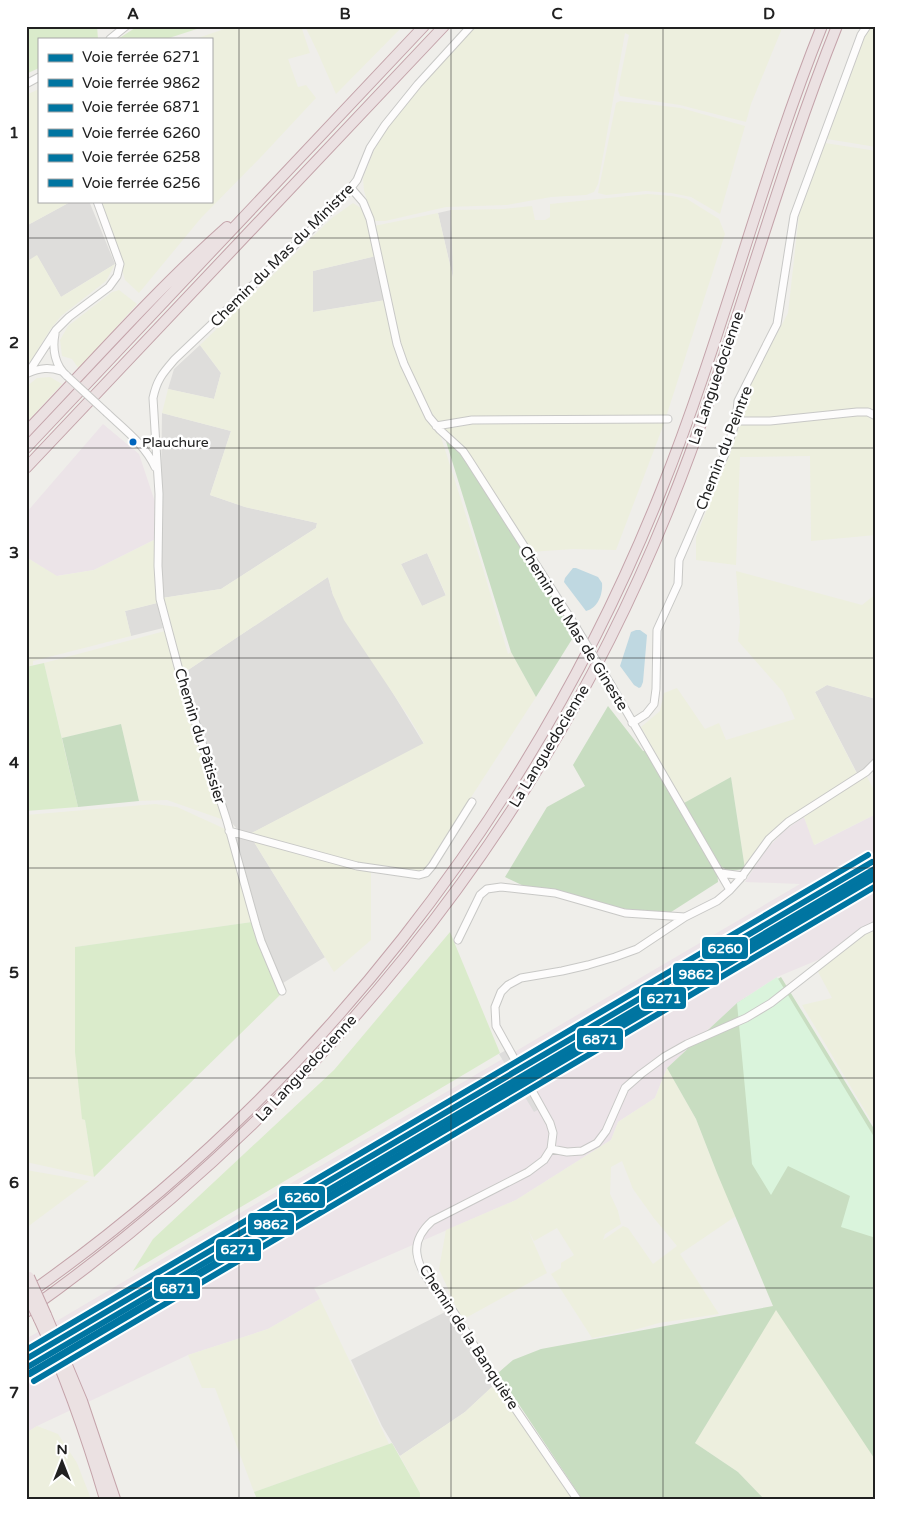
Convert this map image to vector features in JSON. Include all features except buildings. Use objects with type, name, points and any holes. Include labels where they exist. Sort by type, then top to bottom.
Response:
[{"type":"highway","points":[[26,448],[424,26]]},
{"type":"highway","points":[[26,468],[444,26]]},
{"type":"highway","name":"La Languedocienne","points":[[26,1294],[81,1255],[164,1188],[238,1121],[302,1056],[357,994],[411,928],[458,864],[506,792],[547,726],[576,674],[620,587],[652,515],[687,424],[784,127],[822,26]]},
{"type":"highway","name":"La Languedocienne","points":[[26,1312],[94,1262],[167,1203],[246,1132],[294,1084],[358,1013],[415,945],[467,876],[518,800],[558,735],[601,655],[637,583],[666,514],[706,410],[802,116],[837,26]]},
{"type":"highway","points":[[26,432],[202,249],[276,184]]},
{"type":"highway","points":[[28,1275],[42,1317],[63,1365],[105,1499]]},
{"type":"highway","points":[[26,1294],[42,1317]]},
{"type":"highway","points":[[63,1365],[82,1401],[115,1499]]},
{"type":"street","points":[[111,38],[126,26]]},
{"type":"street","name":"Chemin du Mas du Ministre","points":[[157,473],[153,398],[155,385],[159,377],[315,226],[350,188],[357,180],[370,148],[385,126],[418,84],[471,26]]},
{"type":"street","name":"Chemin du Peintre","points":[[632,723],[646,714],[654,704],[656,689],[656,630],[678,584],[679,560],[725,454],[736,422],[738,401],[777,324],[794,216],[861,35],[867,26]]},
{"type":"street","points":[[26,84],[38,78]]},
{"type":"street","name":"Chemin du Mas de Gineste","points":[[350,188],[363,202],[370,219],[397,344],[404,364],[429,417],[463,451],[576,628],[730,890]]},
{"type":"street","points":[[97,202],[120,264],[117,276],[109,287],[69,317],[56,330],[28,373],[51,368],[61,371],[68,376],[138,442],[150,456],[157,473]]},
{"type":"street","points":[[56,330],[53,343],[61,371]]},
{"type":"street","points":[[736,422],[857,412],[868,412],[876,416]]},
{"type":"street","points":[[436,426],[472,420],[668,419]]},
{"type":"street","name":"Chemin du Pâtissier","points":[[157,473],[159,494],[158,566],[160,600],[180,674],[261,941],[282,992]]},
{"type":"street","points":[[876,762],[866,772],[788,822],[769,839],[743,876],[717,901],[685,917],[637,949],[588,965],[521,978],[508,985],[501,992],[495,1007],[496,1026],[550,1123],[552,1133],[551,1149],[567,1152],[582,1151],[597,1143],[606,1131],[625,1088],[641,1074],[687,1044],[746,1018],[771,1003],[863,931],[876,925]]},
{"type":"street","points":[[229,831],[357,866],[419,874],[426,873],[432,866],[472,802]]},
{"type":"street","points":[[721,873],[743,876]]},
{"type":"street","points":[[458,940],[480,895],[487,889],[500,887],[555,893],[625,913],[685,917]]},
{"type":"street","name":"Chemin de la Banquière","points":[[551,1149],[544,1160],[528,1172],[432,1221],[426,1226],[419,1238],[417,1254],[423,1271],[452,1311],[492,1374],[577,1499]]},
{"type":"shaded area","points":[[70,202],[89,202],[115,264],[61,297],[37,256],[26,262],[26,226]]},
{"type":"shaded area","points":[[451,210],[454,282],[438,213]]},
{"type":"shaded area","points":[[376,256],[386,300],[313,312],[313,271]]},
{"type":"shaded area","points":[[200,345],[221,373],[214,399],[168,389],[174,369]]},
{"type":"shaded area","points":[[162,413],[231,431],[210,495],[245,507],[317,523],[316,528],[221,589],[162,598],[160,565]]},
{"type":"shaded area","points":[[103,424],[139,454],[156,505],[156,539],[94,570],[56,576],[26,557],[26,513]]},
{"type":"shaded area","points":[[427,553],[446,596],[422,606],[401,564]]},
{"type":"shaded area","points":[[328,577],[333,595],[424,744],[248,835],[238,830],[232,823],[182,674]]},
{"type":"shaded area","points":[[157,603],[163,628],[131,636],[125,611]]},
{"type":"shaded area","points":[[827,685],[876,699],[876,762],[858,775],[815,692]]},
{"type":"shaded area","points":[[876,814],[876,922],[837,952],[777,977],[737,1003],[667,1068],[655,1098],[618,1122],[611,1140],[516,1200],[314,1288],[320,1299],[268,1329],[188,1355],[37,1426],[26,1433],[26,1339],[800,884],[745,882],[765,851],[785,830],[804,817],[815,845]]},
{"type":"shaded area","points":[[233,835],[254,842],[325,957],[283,983],[264,938]]},
{"type":"shaded area","points":[[447,1311],[494,1385],[465,1412],[400,1456],[382,1426],[351,1360]]},
{"type":"green space","points":[[26,26],[97,26],[98,38],[38,38],[38,68],[26,74]]},
{"type":"green space","points":[[138,26],[206,26],[169,38],[120,38]]},
{"type":"green space","points":[[233,26],[301,26],[310,53],[288,59],[298,87],[306,85],[316,98],[201,218],[139,293],[125,280],[98,202],[212,202],[212,38],[198,38]]},
{"type":"green space","points":[[305,26],[403,26],[336,94]]},
{"type":"green space","points":[[475,26],[783,26],[751,104],[746,122],[680,105],[620,96],[618,90],[629,35],[625,33],[598,184],[594,192],[586,195],[551,197],[507,205],[446,207],[385,221],[374,221],[364,191],[363,178],[375,148],[385,130],[403,107]]},
{"type":"green space","points":[[872,26],[876,26],[876,147],[827,139],[865,36]]},
{"type":"green space","points":[[38,89],[38,202],[70,202],[26,226],[26,95]]},
{"type":"green space","points":[[620,101],[681,108],[745,126],[720,214],[691,197],[671,193],[646,191],[606,195],[598,193],[616,103]]},
{"type":"green space","points":[[825,143],[876,151],[876,535],[811,541],[810,456],[740,457],[736,565],[696,560],[696,537],[741,423],[837,412],[741,419],[741,402],[788,313],[799,215]]},
{"type":"green space","points":[[648,194],[687,199],[719,219],[725,234],[666,417],[438,424],[408,367],[399,342],[374,226],[438,213],[453,278],[451,210],[504,209],[532,206],[535,220],[545,220],[550,217],[550,204]]},
{"type":"green space","points":[[353,203],[364,210],[368,219],[376,256],[313,271],[313,312],[386,300],[395,348],[434,426],[440,434],[508,654],[511,652],[536,697],[422,873],[326,857],[248,835],[424,743],[344,620],[333,595],[328,577],[182,674],[162,598],[221,589],[316,528],[317,523],[245,507],[210,495],[231,431],[162,413],[168,389],[214,399],[221,373],[200,345],[332,218]],"holes":[[[427,553],[446,595],[422,606],[401,564]]]},
{"type":"green space","points":[[37,255],[61,297],[115,264],[106,281],[61,316],[26,369],[26,262]]},
{"type":"green space","points":[[119,290],[137,304],[79,369],[72,359],[62,356],[60,340],[68,326],[112,292]]},
{"type":"green space","points":[[50,377],[62,384],[26,423],[26,387],[37,378]]},
{"type":"green space","points":[[665,421],[616,550],[573,549],[530,552],[454,439],[442,427],[459,423]]},
{"type":"green space","points":[[445,438],[462,454],[521,546],[574,636],[536,697],[511,652]]},
{"type":"green space","points":[[156,539],[157,603],[125,611],[131,636],[33,661],[33,665],[26,667],[26,557],[57,576],[94,570]]},
{"type":"green space","points":[[736,571],[862,605],[876,594],[876,699],[827,685],[815,692],[858,776],[803,808],[768,838],[745,869],[731,777],[684,803],[641,727],[660,711],[664,693],[677,688],[705,729],[719,723],[726,740],[795,719],[783,692],[738,641],[740,622]]},
{"type":"green space","points":[[165,631],[224,820],[167,800],[139,801],[121,724],[62,738],[44,663]]},
{"type":"green space","points":[[44,663],[78,807],[26,811],[26,667]]},
{"type":"green space","points":[[608,706],[643,751],[647,750],[717,867],[718,882],[668,914],[610,907],[568,893],[526,887],[505,877],[547,807],[585,786],[573,765]]},
{"type":"green space","points":[[121,724],[139,801],[78,807],[62,738]]},
{"type":"green space","points":[[865,773],[876,794],[876,814],[814,845],[804,817]]},
{"type":"green space","points":[[731,777],[745,869],[729,871],[720,866],[684,803]]},
{"type":"green space","points":[[155,804],[177,807],[225,829],[252,922],[75,947],[85,1120],[94,1177],[26,1162],[26,815]]},
{"type":"green space","points":[[254,842],[371,871],[371,940],[334,972]]},
{"type":"green space","points":[[252,922],[281,994],[94,1177],[85,1120],[82,1119],[75,1052],[75,947]]},
{"type":"green space","points":[[876,922],[876,1129],[802,1005],[832,998],[815,966],[837,957],[837,952]]},
{"type":"green space","points":[[450,932],[500,1053],[133,1271],[153,1239],[334,1070]]},
{"type":"green space","points":[[777,977],[876,1140],[876,1238],[841,1227],[850,1196],[788,1166],[771,1195],[752,1164],[737,1003]]},
{"type":"green space","points":[[781,977],[876,1132],[876,1457],[874,1458],[776,1310],[695,1443],[738,1472],[764,1499],[582,1499],[498,1373],[513,1360],[541,1349],[773,1306],[696,1119],[667,1068],[737,1003]]},
{"type":"green space","points":[[667,1068],[696,1119],[736,1216],[680,1254],[719,1314],[659,1323],[592,1338],[551,1274],[561,1268],[561,1263],[574,1255],[557,1228],[534,1241],[528,1230],[547,1273],[462,1320],[439,1269],[446,1230],[516,1200],[611,1140],[618,1122],[655,1098]],"holes":[[[622,1161],[633,1189],[677,1246],[653,1264],[628,1228],[623,1226],[603,1240],[605,1234],[621,1224],[618,1211],[610,1194],[611,1167]]]},
{"type":"green space","points":[[26,1170],[89,1181],[26,1228]]},
{"type":"green space","points":[[320,1299],[389,1444],[254,1492],[215,1388],[202,1388],[188,1355],[268,1329]]},
{"type":"green space","points":[[776,1309],[874,1457],[876,1457],[876,1499],[764,1499],[738,1472],[695,1443]]},
{"type":"green space","points":[[494,1385],[572,1499],[420,1499],[420,1493],[400,1456],[465,1412]]},
{"type":"green space","points":[[37,1426],[58,1434],[77,1463],[91,1499],[26,1499],[26,1433]]},
{"type":"green space","points":[[392,1443],[420,1493],[420,1499],[257,1499],[254,1492]]},
{"type":"water","points":[[573,568],[598,577],[602,583],[602,592],[597,604],[586,611],[564,582]]},
{"type":"water","points":[[640,630],[647,635],[643,682],[639,688],[634,685],[620,666],[631,632]]},
{"type":"pier","points":[[510,1048],[545,1106],[534,1112],[499,1054]]},
{"type":"rail line","name":"6256","points":[[26,1350],[868,855]]},
{"type":"rail line","name":"6260","points":[[26,1359],[872,862]]},
{"type":"rail line","name":"9862","points":[[26,1368],[876,868]]},
{"type":"rail line","name":"6271","points":[[26,1375],[876,873]]},
{"type":"rail line","name":"6871","points":[[30,1374],[876,877]]},
{"type":"rail line","name":"6258","points":[[34,1381],[876,886]]},
{"type":"place","name":"Plauchure","points":[[133,442]]}]
